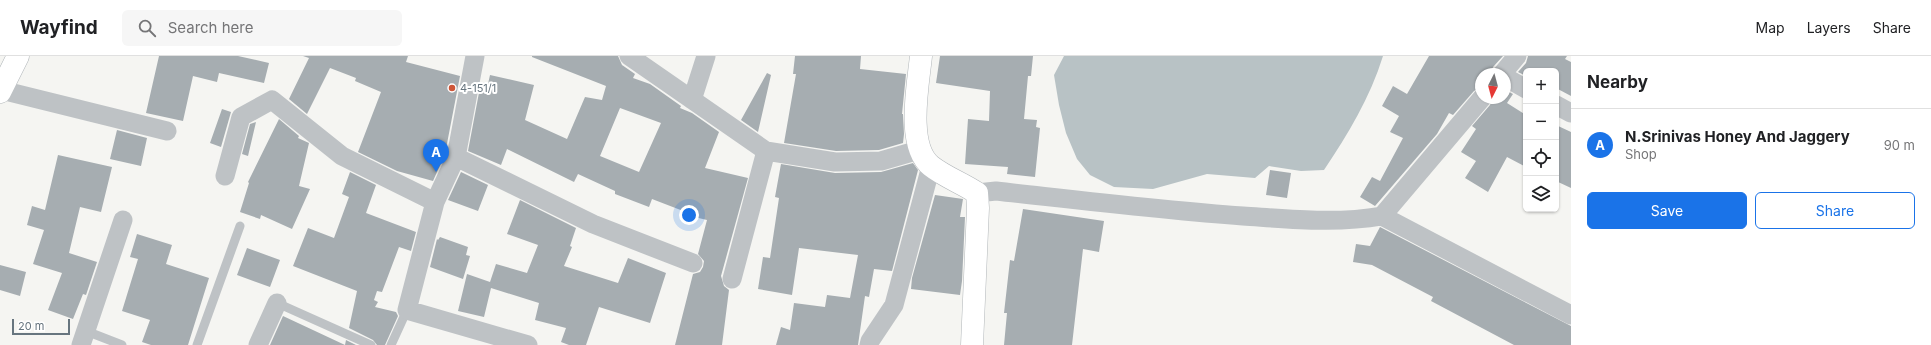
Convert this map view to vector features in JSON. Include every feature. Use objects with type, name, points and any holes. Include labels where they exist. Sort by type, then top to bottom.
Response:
[{"type":"street","points":[[18,56],[1,91],[167,131]]},
{"type":"street","points":[[475,56],[456,157],[435,202],[407,310],[528,345]]},
{"type":"street","points":[[629,56],[766,151],[835,162],[925,158],[977,193],[996,191],[1167,211],[1296,219],[1358,220],[1382,216],[1571,315]]},
{"type":"street","points":[[692,100],[706,56]]},
{"type":"street","points":[[869,345],[870,341],[894,305],[925,158],[915,120],[921,56]]},
{"type":"street","points":[[1507,68],[1517,56]]},
{"type":"street","points":[[1511,81],[1523,87]]},
{"type":"street","points":[[225,176],[241,117],[272,100],[342,156],[435,202]]},
{"type":"street","points":[[1382,216],[1477,104]]},
{"type":"street","points":[[1559,107],[1571,113]]},
{"type":"street","points":[[732,279],[766,151]]},
{"type":"street","points":[[456,157],[593,224],[693,263]]},
{"type":"street","points":[[972,345],[978,208],[977,193]]},
{"type":"street","points":[[84,338],[123,220]]},
{"type":"street","points":[[258,345],[277,303]]},
{"type":"lane","points":[[198,345],[240,226]]},
{"type":"lane","points":[[277,303],[371,345]]},
{"type":"lane","points":[[391,345],[407,310]]},
{"type":"lane","points":[[84,338],[122,345]]},
{"type":"shaded area","points":[[1064,56],[1383,56],[1372,86],[1358,115],[1324,170],[1301,171],[1269,166],[1255,178],[1207,174],[1153,189],[1114,187],[1090,175],[1077,159],[1066,133],[1054,75]]},
{"type":"building","points":[[159,56],[238,56],[269,63],[264,83],[219,73],[217,82],[193,76],[183,121],[146,113]]},
{"type":"building","points":[[303,56],[408,56],[406,62],[460,76],[445,154],[433,181],[397,171],[358,152],[381,92],[355,81],[356,78],[330,68],[307,114],[289,99],[309,58]]},
{"type":"building","points":[[618,56],[622,65],[635,74],[633,78],[650,84],[681,106],[680,108],[692,113],[719,132],[705,168],[748,178],[721,276],[724,286],[729,290],[722,345],[675,345],[693,274],[700,272],[703,267],[704,261],[698,254],[707,220],[690,216],[691,214],[652,199],[649,207],[615,194],[615,191],[578,174],[574,182],[507,149],[501,165],[468,151],[481,82],[488,84],[490,75],[534,85],[525,120],[567,139],[585,97],[602,100],[606,86],[532,57]],"holes":[[[620,108],[661,123],[639,172],[600,156]]]},
{"type":"building","points":[[795,56],[861,56],[860,69],[906,74],[902,114],[904,134],[903,143],[879,150],[836,151],[784,143],[796,74],[793,74]]},
{"type":"building","points":[[940,56],[1033,56],[1031,76],[1028,76],[1024,119],[1037,120],[1036,127],[1040,128],[1035,177],[1007,174],[1008,167],[965,164],[968,119],[989,121],[990,91],[936,83]]},
{"type":"building","points":[[1429,56],[1503,56],[1493,68],[1475,68],[1475,90],[1453,115],[1449,113],[1437,134],[1375,206],[1360,197],[1372,177],[1380,181],[1403,138],[1390,132],[1399,116],[1382,106],[1393,86],[1407,94]]},
{"type":"building","points":[[1528,56],[1567,56],[1565,59],[1571,62],[1571,96],[1559,90],[1559,68],[1523,68],[1523,74],[1518,72],[1526,63]]},
{"type":"building","points":[[767,73],[771,75],[758,132],[741,120]]},
{"type":"building","points":[[1509,104],[1523,113],[1523,165],[1507,157],[1488,192],[1465,178],[1476,161],[1461,152],[1476,129],[1472,126],[1490,105]]},
{"type":"building","points":[[222,109],[231,112],[221,147],[210,143]]},
{"type":"building","points":[[279,119],[299,136],[298,138],[309,143],[299,186],[310,189],[292,229],[261,215],[260,219],[240,212],[249,183],[248,182]]},
{"type":"building","points":[[256,122],[248,156],[242,154],[250,124]]},
{"type":"building","points":[[1559,126],[1571,132],[1571,188],[1559,182]]},
{"type":"building","points":[[117,130],[147,138],[141,166],[110,159]]},
{"type":"building","points":[[58,155],[112,167],[101,212],[80,207],[69,253],[97,262],[86,295],[83,294],[73,319],[48,310],[62,273],[33,264],[44,230],[27,225],[32,206],[45,210]]},
{"type":"building","points":[[913,163],[918,170],[892,271],[874,269],[869,297],[865,296],[858,345],[776,345],[781,327],[790,330],[794,303],[825,307],[827,295],[850,298],[858,255],[799,248],[792,295],[758,289],[763,257],[770,258],[779,198],[775,197],[781,164],[835,173],[881,172]]},
{"type":"building","points":[[1270,170],[1291,173],[1287,198],[1266,195]]},
{"type":"building","points":[[350,172],[376,185],[366,213],[416,232],[411,251],[399,247],[382,292],[377,291],[374,300],[378,302],[375,307],[396,312],[398,316],[385,345],[377,345],[373,340],[349,328],[357,291],[293,266],[308,228],[334,238],[349,197],[342,194]]},
{"type":"building","points":[[461,172],[488,185],[478,211],[448,200]]},
{"type":"building","points":[[935,195],[963,199],[960,217],[965,217],[960,295],[911,289],[912,278]]},
{"type":"building","points":[[520,200],[576,228],[570,246],[572,247],[564,266],[618,283],[628,258],[666,273],[650,323],[599,307],[586,345],[569,345],[561,342],[566,328],[535,320],[539,303],[491,288],[484,317],[458,311],[467,274],[490,282],[496,264],[527,273],[538,245],[507,234]]},
{"type":"building","points":[[1023,209],[1104,221],[1099,252],[1083,249],[1072,345],[1004,345],[1007,313],[1004,313],[1010,260],[1014,261]]},
{"type":"building","points":[[1380,227],[1571,326],[1571,345],[1514,345],[1431,301],[1433,297],[1372,265],[1353,262],[1356,244],[1370,246]]},
{"type":"building","points":[[137,234],[172,245],[166,264],[209,278],[188,345],[151,345],[142,342],[150,320],[122,311],[138,259],[130,257]]},
{"type":"building","points":[[440,237],[468,247],[466,255],[470,256],[463,279],[430,267],[437,239],[438,240]]},
{"type":"building","points":[[247,248],[280,260],[270,287],[237,275]]},
{"type":"building","points":[[0,265],[26,272],[20,296],[0,290]]},
{"type":"building","points":[[283,316],[345,345],[270,345]]},
{"type":"building","points":[[346,340],[356,345],[345,345]]},
{"type":"place","name":"4-151/1","points":[[452,88]]},
{"type":"place","name":"N.Srinivas Honey And Jaggery","points":[[436,172]]}]
